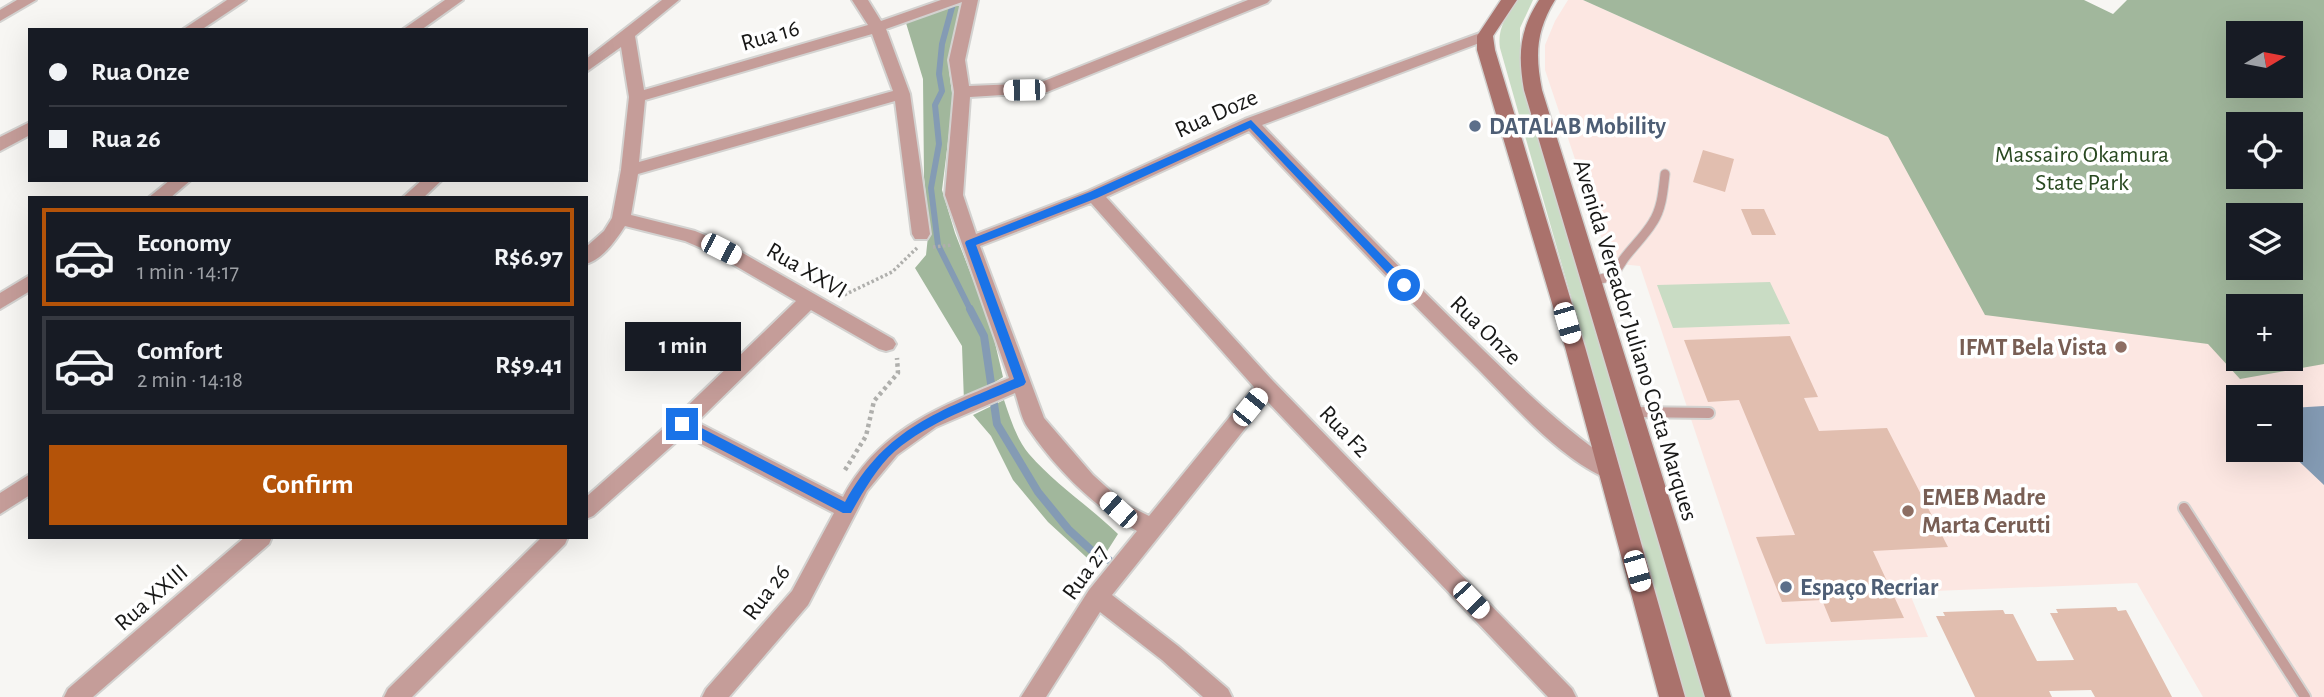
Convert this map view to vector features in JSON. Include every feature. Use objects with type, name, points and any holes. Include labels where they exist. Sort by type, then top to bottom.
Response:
[{"type":"main road","points":[[1509,0],[1485,36],[1486,50],[1575,347],[1672,697]]},
{"type":"main road","name":"Avenida Vereador Juliano Costa Marques","points":[[1546,0],[1535,17],[1526,42],[1528,65],[1718,697]]},
{"type":"street","points":[[0,16],[28,0]]},
{"type":"street","points":[[193,28],[238,0]]},
{"type":"street","points":[[413,28],[455,0]]},
{"type":"street","points":[[588,65],[671,0]]},
{"type":"street","points":[[860,0],[877,27],[902,94],[923,241]]},
{"type":"street","points":[[970,0],[957,60],[962,92],[954,195],[962,244],[1013,385],[1035,422],[1086,481],[1118,510],[1151,528]]},
{"type":"street","points":[[962,92],[1041,88],[1262,0]]},
{"type":"street","name":"Rua 16","points":[[637,97],[877,27],[943,2]]},
{"type":"street","points":[[588,255],[610,236],[621,219],[630,170],[637,97],[627,36]]},
{"type":"street","name":"Rua Doze","points":[[962,244],[1094,195],[1251,123],[1485,36]]},
{"type":"street","points":[[630,170],[902,94]]},
{"type":"street","name":"Rua Onze","points":[[1251,123],[1404,285],[1525,404],[1563,439],[1608,470]]},
{"type":"street","points":[[0,145],[28,128]]},
{"type":"street","points":[[160,196],[180,182]]},
{"type":"street","points":[[414,196],[431,182]]},
{"type":"street","name":"Rua F2","points":[[1094,195],[1266,387],[1564,697]]},
{"type":"street","name":"Rua XXVI","points":[[621,219],[689,236],[721,249],[886,344]]},
{"type":"street","points":[[0,302],[28,283]]},
{"type":"street","points":[[588,508],[816,303]]},
{"type":"street","name":"Rua 26","points":[[714,697],[800,598],[860,485],[890,449],[929,421],[1013,385]]},
{"type":"street","name":"Rua 27","points":[[1033,697],[1102,591],[1266,387]]},
{"type":"street","points":[[682,424],[847,509]]},
{"type":"street","points":[[0,505],[28,484]]},
{"type":"street","name":"Rua XXIII","points":[[76,697],[259,539]]},
{"type":"street","points":[[396,697],[555,539]]},
{"type":"street","points":[[1102,591],[1219,697]]},
{"type":"lane","points":[[1591,281],[1614,276],[1620,259],[1654,223],[1665,174]]},
{"type":"lane","points":[[1631,412],[1709,413]]},
{"type":"lane","points":[[2184,508],[2305,697]]},
{"type":"path","points":[[816,303],[892,272],[923,241],[962,244]]},
{"type":"path","points":[[844,474],[850,459],[866,436],[874,401],[898,373],[897,357],[886,344]]},
{"type":"shaded area","points":[[1568,0],[1583,0],[1888,137],[2226,300],[2226,371],[2303,371],[2303,351],[2324,336],[2324,697],[2203,697],[2137,583],[1909,592],[1928,637],[1766,644],[1640,266],[1610,263],[1545,70],[1545,45]]},
{"type":"green space","points":[[1517,0],[1533,0],[1520,28],[1520,67],[1708,697],[1685,697],[1500,48],[1503,23]]},
{"type":"green space","name":"Massairo Okamura State Park","points":[[1583,0],[2084,0],[2113,14],[2127,0],[2324,0],[2324,364],[2303,368],[2303,294],[2226,294],[2226,364],[2208,344],[1985,315],[1888,137]]},
{"type":"green space","points":[[962,2],[949,70],[953,101],[942,190],[955,233],[991,326],[1003,377],[964,402],[962,346],[915,268],[926,255],[929,227],[924,177],[923,79],[906,23]]},
{"type":"green space","points":[[1770,282],[1790,324],[1673,328],[1657,285]]},
{"type":"green space","name":"Massairo Okamura State Park","points":[[2233,371],[2285,371],[2240,379]]},
{"type":"green space","points":[[1004,400],[1017,436],[1029,454],[1118,534],[1097,567],[1048,522],[1013,480],[991,436],[973,415]]},
{"type":"water","points":[[2324,406],[2324,485],[2300,462],[2303,462],[2303,407]]},
{"type":"building","points":[[1703,150],[1734,159],[1725,192],[1693,182]]},
{"type":"building","points":[[1741,209],[1764,209],[1776,235],[1752,235]]},
{"type":"building","points":[[1790,336],[1818,397],[1804,398],[1819,431],[1887,428],[1948,547],[1873,551],[1904,618],[1831,622],[1822,600],[1782,602],[1756,537],[1795,535],[1739,400],[1708,402],[1684,340]]},
{"type":"building","points":[[2116,607],[2118,611],[2126,610],[2172,697],[2095,697],[2091,690],[2049,691],[2052,697],[1975,697],[1936,616],[1945,616],[1943,612],[2003,610],[2005,614],[2013,614],[2037,661],[2074,660],[2050,613],[2058,613],[2056,609]]},
{"type":"waterway","points":[[954,0],[942,44],[939,74],[942,91],[935,105],[939,144],[931,188],[938,245],[970,309]]},
{"type":"waterway","points":[[970,309],[984,336],[997,424],[1038,492],[1069,530],[1091,550],[1109,560]]},
{"type":"place","name":"DATALAB Mobility","points":[[1475,126]]},
{"type":"place","name":"IFMT Bela Vista","points":[[2121,347]]},
{"type":"place","name":"EMEB Madre Marta Cerutti","points":[[1908,511]]},
{"type":"place","name":"Espaço Recriar","points":[[1786,587]]},
{"type":"route","points":[[682,424],[847,509],[860,485],[890,449],[929,421],[1020,382],[970,243],[1094,195],[1251,123],[1404,285]]}]
